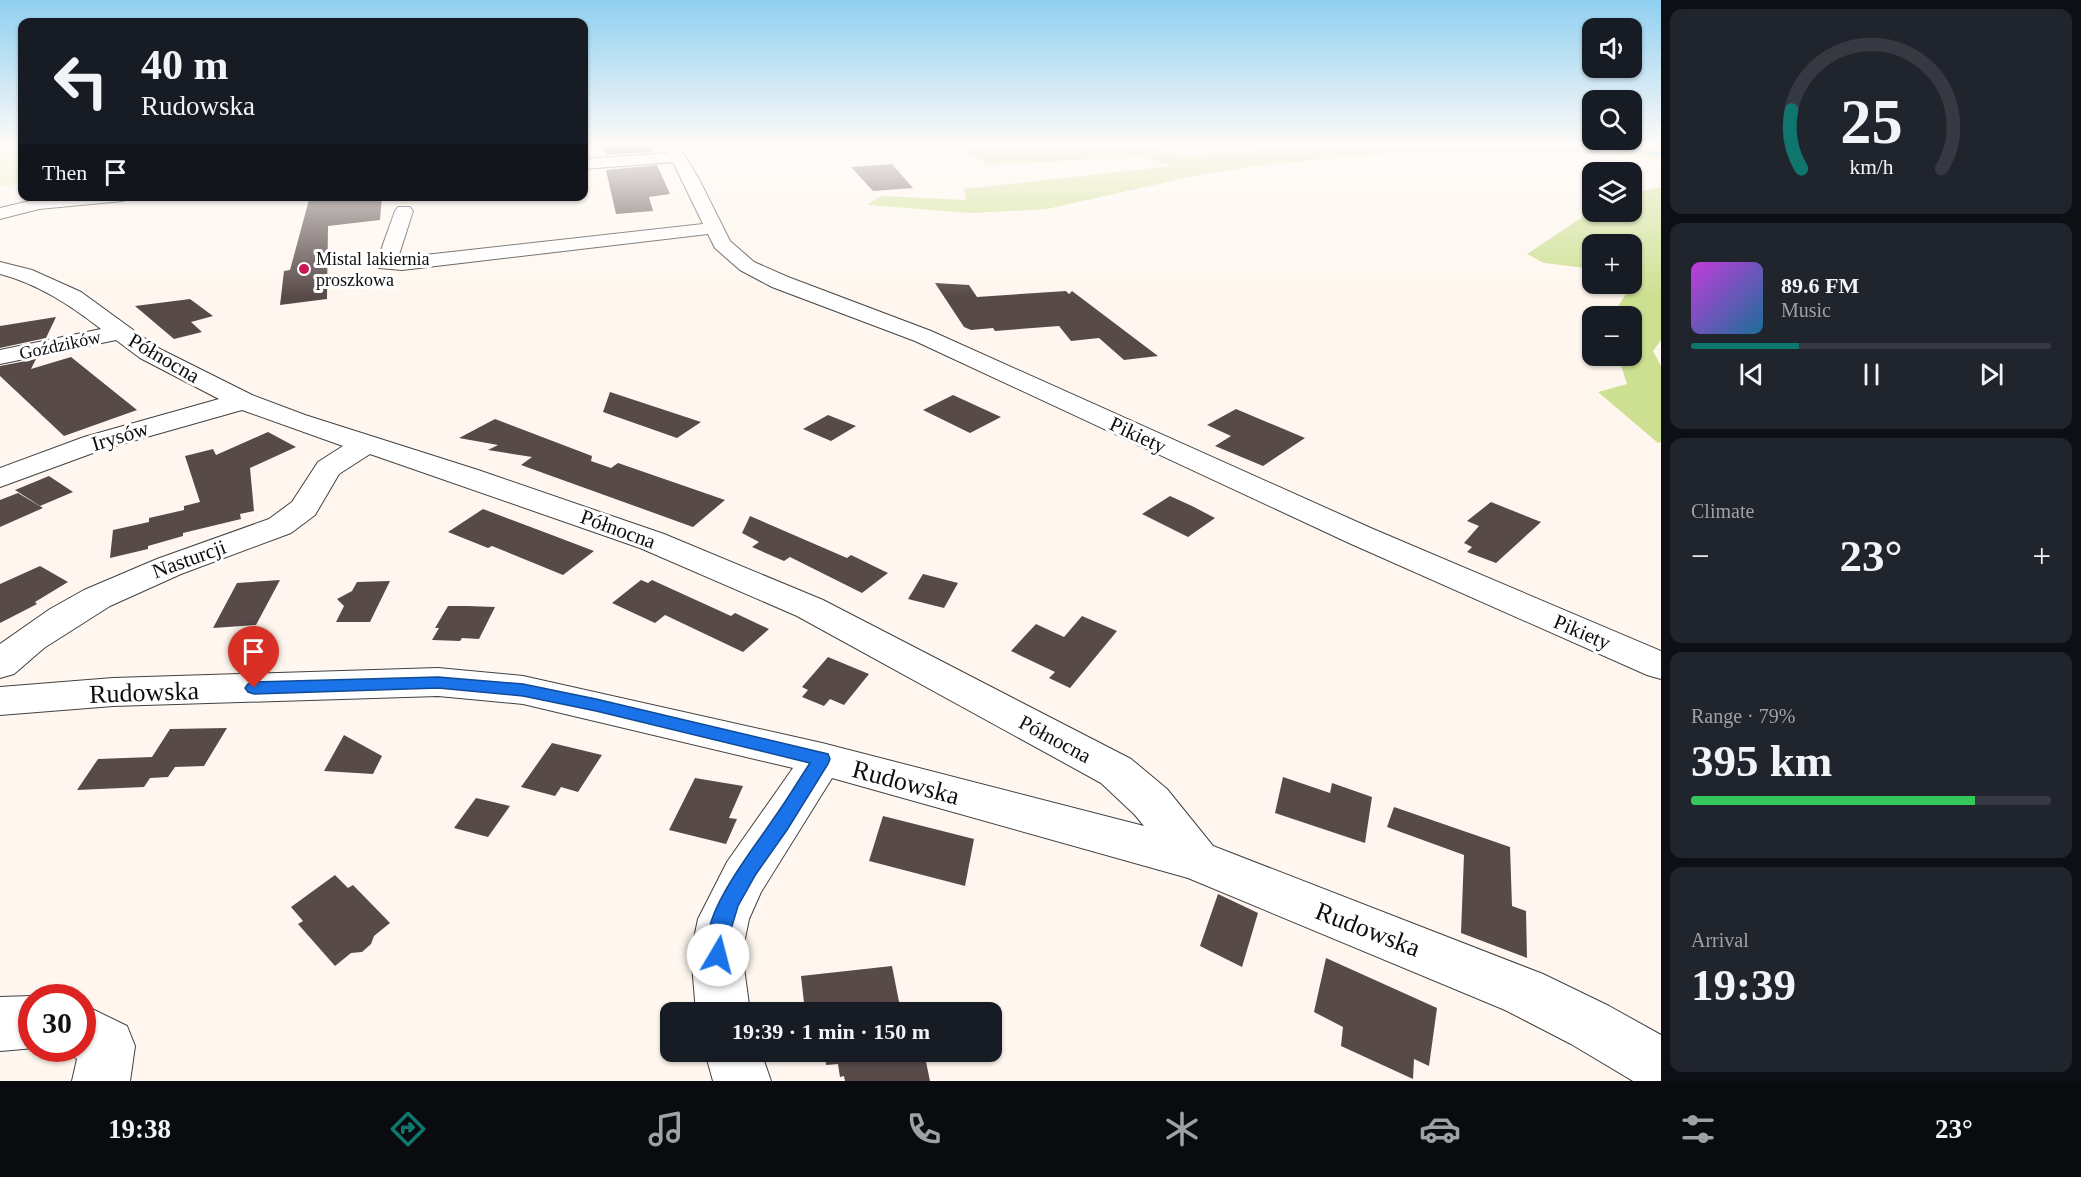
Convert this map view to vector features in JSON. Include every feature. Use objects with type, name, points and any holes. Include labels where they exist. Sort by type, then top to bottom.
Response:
[{"type":"street","name":"Pikiety","points":[[698,195],[722,243],[747,266],[780,282],[923,336],[1330,522],[1661,666]]},
{"type":"street","points":[[0,214],[25,202],[41,201]]},
{"type":"street","points":[[404,211],[386,264],[714,228]]},
{"type":"street","name":"Północna","points":[[0,268],[25,274],[73,297],[149,353],[243,400],[295,421],[467,476],[652,541],[810,608],[1116,771],[1151,802],[1196,860]]},
{"type":"street","name":"Goździków","points":[[0,357],[120,332]]},
{"type":"street","name":"Irysów","points":[[0,478],[94,443],[243,400]]},
{"type":"street","name":"Nasturcji","points":[[0,666],[18,649],[80,607],[115,588],[153,571],[280,526],[296,517],[306,506],[324,472],[336,461],[367,445]]},
{"type":"street","name":"Rudowska","points":[[0,700],[113,692],[438,682],[523,690],[596,705],[822,759],[1196,860],[1524,992],[1590,1024],[1661,1066]]},
{"type":"street","points":[[721,1002],[717,974],[718,936],[728,904],[749,868],[780,825],[822,759]]},
{"type":"street","points":[[0,1024],[18,1023]]},
{"type":"street","points":[[96,1039],[107,1046],[101,1081]]},
{"type":"street","points":[[736,1062],[742,1081]]},
{"type":"green space","points":[[965,195],[1107,195],[1047,209],[972,213],[867,205],[881,196],[966,200]]},
{"type":"green space","points":[[1642,195],[1661,195],[1661,340],[1653,351],[1661,366],[1661,442],[1658,443],[1598,392],[1627,384],[1621,366],[1642,366],[1642,306],[1618,306],[1626,294],[1642,294],[1642,234],[1582,234],[1582,268],[1544,263],[1527,254],[1582,217],[1582,222],[1642,222]]},
{"type":"building","points":[[612,195],[660,195],[649,197],[653,211],[616,214]]},
{"type":"building","points":[[309,201],[382,201],[380,220],[328,226],[327,299],[280,305],[284,271],[290,270]]},
{"type":"building","points":[[935,283],[969,285],[977,297],[1066,291],[1069,294],[1072,291],[1158,356],[1124,360],[1099,338],[1071,341],[1059,326],[995,331],[993,328],[971,330],[964,327]]},
{"type":"building","points":[[190,299],[213,316],[191,322],[202,332],[174,339],[135,306]]},
{"type":"building","points":[[56,317],[46,338],[0,348],[0,326]]},
{"type":"building","points":[[71,357],[137,410],[64,436],[0,376],[0,366],[36,359],[31,369]]},
{"type":"building","points":[[610,392],[701,422],[677,438],[603,412]]},
{"type":"building","points":[[953,395],[1001,417],[970,433],[923,410]]},
{"type":"building","points":[[1236,409],[1305,438],[1263,466],[1215,446],[1231,436],[1207,425]]},
{"type":"building","points":[[828,415],[856,426],[831,441],[803,429]]},
{"type":"building","points":[[495,419],[592,456],[591,461],[611,468],[618,463],[725,500],[693,527],[521,465],[532,457],[488,450],[498,445],[459,438]]},
{"type":"building","points":[[268,432],[296,447],[250,468],[254,511],[240,514],[241,519],[183,533],[183,536],[148,546],[148,549],[110,558],[113,530],[149,522],[149,518],[184,510],[184,506],[200,502],[185,456],[213,449],[216,455]]},
{"type":"building","points":[[49,476],[73,492],[40,506],[15,490]]},
{"type":"building","points":[[18,493],[43,508],[0,527],[0,500]]},
{"type":"building","points":[[1170,496],[1215,518],[1188,537],[1142,514]]},
{"type":"building","points":[[1491,502],[1541,522],[1496,563],[1467,552],[1472,547],[1464,543],[1479,526],[1467,521]]},
{"type":"building","points":[[483,509],[594,551],[563,575],[492,546],[488,548],[448,532]]},
{"type":"building","points":[[750,516],[847,558],[851,555],[888,573],[862,593],[790,557],[784,561],[752,547],[759,542],[742,533]]},
{"type":"building","points":[[40,566],[68,582],[35,602],[37,604],[0,623],[0,584]]},
{"type":"building","points":[[923,574],[958,583],[944,608],[908,599]]},
{"type":"building","points":[[280,580],[256,625],[213,628],[237,583]]},
{"type":"building","points":[[641,580],[648,583],[652,580],[731,616],[735,613],[769,629],[743,652],[665,615],[655,623],[612,603]]},
{"type":"building","points":[[390,581],[370,622],[336,622],[344,606],[337,599],[352,591],[357,582]]},
{"type":"building","points":[[448,606],[495,607],[479,639],[432,640],[439,628],[435,628]]},
{"type":"building","points":[[1082,616],[1117,631],[1070,688],[1049,678],[1055,672],[1011,651],[1036,624],[1064,637]]},
{"type":"building","points":[[828,657],[869,674],[844,705],[830,699],[824,706],[802,697],[808,690],[802,687]]},
{"type":"building","points":[[227,728],[204,766],[175,767],[168,777],[150,778],[144,787],[77,790],[98,759],[152,757],[170,729]]},
{"type":"building","points":[[344,735],[382,756],[373,774],[324,771]]},
{"type":"building","points":[[552,743],[602,755],[578,792],[561,787],[555,796],[521,787]]},
{"type":"building","points":[[1283,777],[1330,793],[1332,783],[1372,797],[1365,843],[1275,813]]},
{"type":"building","points":[[695,778],[743,786],[729,818],[737,819],[726,844],[669,830]]},
{"type":"building","points":[[476,798],[510,806],[488,837],[454,828]]},
{"type":"building","points":[[1394,807],[1510,847],[1512,906],[1526,911],[1527,958],[1461,933],[1464,855],[1387,827]]},
{"type":"building","points":[[883,816],[974,839],[965,886],[869,861]]},
{"type":"building","points":[[335,875],[348,888],[353,885],[390,923],[374,936],[371,944],[362,952],[351,953],[335,966],[298,924],[303,921],[291,907]]},
{"type":"building","points":[[1218,894],[1258,913],[1242,967],[1200,946]]},
{"type":"building","points":[[1326,958],[1437,1008],[1429,1066],[1414,1059],[1413,1079],[1341,1046],[1343,1027],[1314,1012]]},
{"type":"building","points":[[892,966],[899,1002],[804,1002],[801,976]]},
{"type":"building","points":[[826,1062],[926,1062],[930,1081],[845,1081],[844,1076],[840,1077],[838,1064],[826,1065]]},
{"type":"place","name":"Mistal lakiernia proszkowa","points":[[304,269]]},
{"type":"route","points":[[254,688],[438,682],[523,690],[822,759],[780,825],[749,868],[728,904],[718,936],[718,955]]}]
